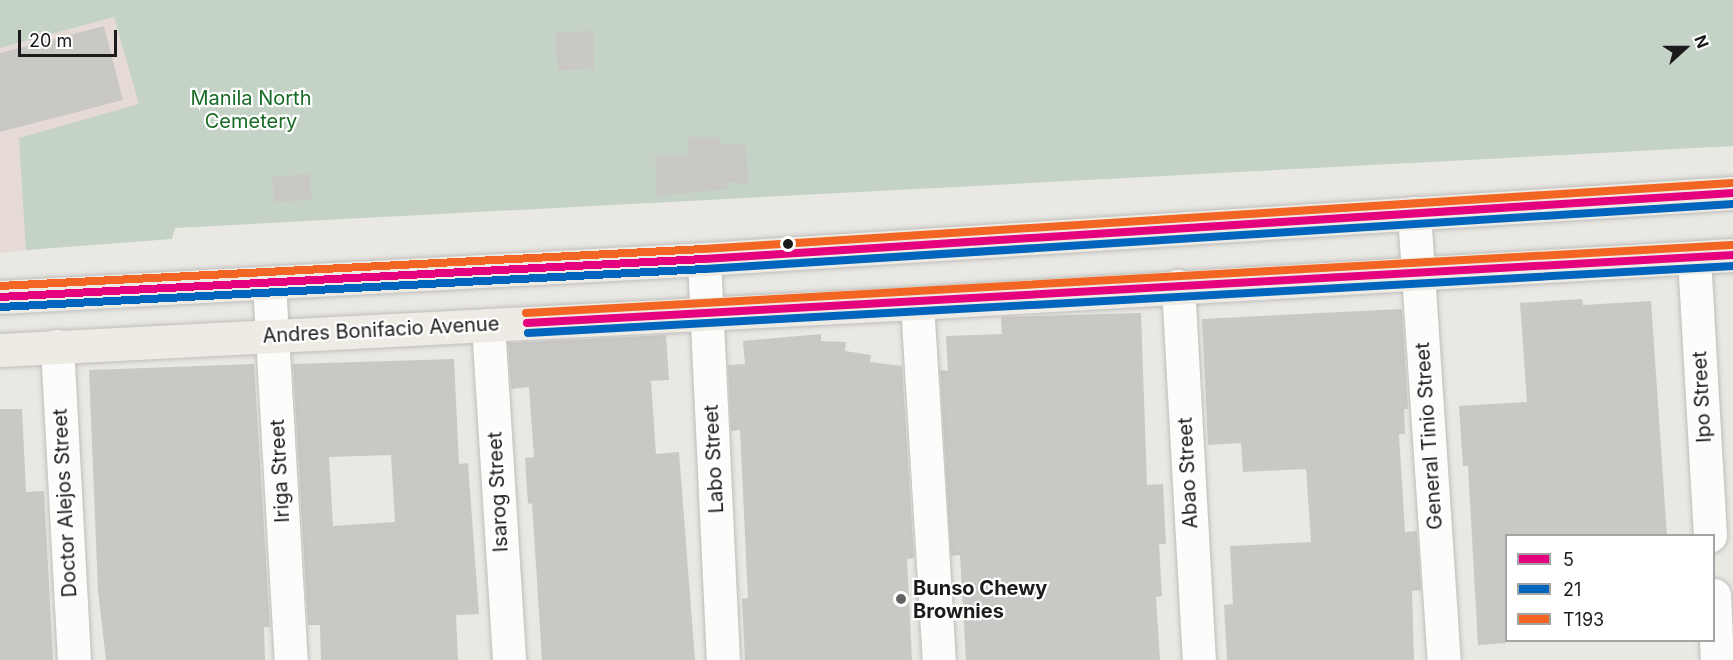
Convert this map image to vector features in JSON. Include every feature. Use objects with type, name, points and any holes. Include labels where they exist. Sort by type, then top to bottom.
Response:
[{"type":"main road","points":[[0,297],[704,259],[1733,193]]},
{"type":"main road","name":"Andres Bonifacio Avenue","points":[[0,350],[917,303],[1733,255]]},
{"type":"street","name":"General Tinio Street","points":[[1414,213],[1444,660]]},
{"type":"street","name":"Ipo Street","points":[[1694,258],[1710,534]]},
{"type":"street","name":"Labo Street","points":[[704,259],[723,660]]},
{"type":"street","name":"Iriga Street","points":[[269,283],[291,660]]},
{"type":"street","name":"Abao Street","points":[[1178,286],[1199,660]]},
{"type":"street","points":[[917,303],[939,660]]},
{"type":"street","name":"Isarog Street","points":[[488,325],[508,660]]},
{"type":"street","name":"Doctor Alejos Street","points":[[57,346],[74,660]]},
{"type":"street","points":[[1715,628],[1717,660]]},
{"type":"shaded area","points":[[114,17],[140,104],[20,138],[26,250],[0,253],[0,48]]},
{"type":"green space","name":"Manila North Cemetery","points":[[0,0],[1733,0],[1733,146],[175,228],[172,239],[26,250],[19,138],[139,104],[114,17],[0,48]]},
{"type":"building","points":[[104,26],[123,100],[0,132],[0,53]]},
{"type":"building","points":[[593,31],[594,69],[557,70],[556,32]]},
{"type":"building","points":[[688,137],[720,137],[720,145],[746,144],[748,184],[727,182],[729,189],[657,196],[655,156],[689,155]]},
{"type":"building","points":[[310,174],[312,200],[274,203],[272,177]]},
{"type":"building","points":[[1582,299],[1583,305],[1651,301],[1667,534],[1505,534],[1506,643],[1478,645],[1468,466],[1463,466],[1459,406],[1527,402],[1520,303]]},
{"type":"building","points":[[1402,309],[1408,409],[1404,409],[1405,434],[1399,434],[1405,532],[1417,531],[1421,590],[1412,591],[1414,660],[1227,660],[1224,605],[1233,604],[1230,546],[1311,542],[1306,469],[1243,472],[1241,443],[1208,445],[1202,319]]},
{"type":"building","points":[[1141,313],[1147,485],[1163,484],[1166,544],[1159,544],[1162,596],[1156,597],[1160,660],[966,660],[960,555],[951,556],[940,370],[948,371],[946,336],[1002,334],[1001,317]]},
{"type":"building","points":[[821,334],[821,341],[846,342],[845,351],[871,355],[870,362],[902,366],[914,558],[907,559],[912,660],[745,660],[742,599],[748,598],[740,430],[731,431],[728,365],[745,364],[743,341]]},
{"type":"building","points":[[666,335],[669,380],[651,381],[656,454],[679,452],[695,660],[542,660],[532,503],[528,504],[525,458],[534,457],[529,387],[511,389],[508,343]]},
{"type":"building","points":[[454,359],[459,464],[468,463],[479,614],[456,615],[458,660],[321,660],[320,625],[308,625],[293,364]],"holes":[[[391,455],[395,522],[333,526],[329,457]]]},
{"type":"building","points":[[254,364],[270,627],[264,627],[265,660],[106,660],[98,591],[89,370]]},
{"type":"building","points":[[0,409],[22,409],[26,492],[44,491],[53,660],[0,660]]},
{"type":"transit line","name":"T193","points":[[0,286],[703,249],[1732,183]]},
{"type":"transit line","name":"5","points":[[0,297],[704,259],[1733,193]]},
{"type":"transit line","name":"21","points":[[1,307],[705,269],[1733,204]]},
{"type":"transit line","name":"T193","points":[[526,313],[1732,245]]},
{"type":"transit line","name":"5","points":[[527,323],[1733,255]]},
{"type":"transit line","name":"21","points":[[528,333],[1733,266]]},
{"type":"place","name":"Bunso Chewy Brownies","points":[[901,599]]}]
